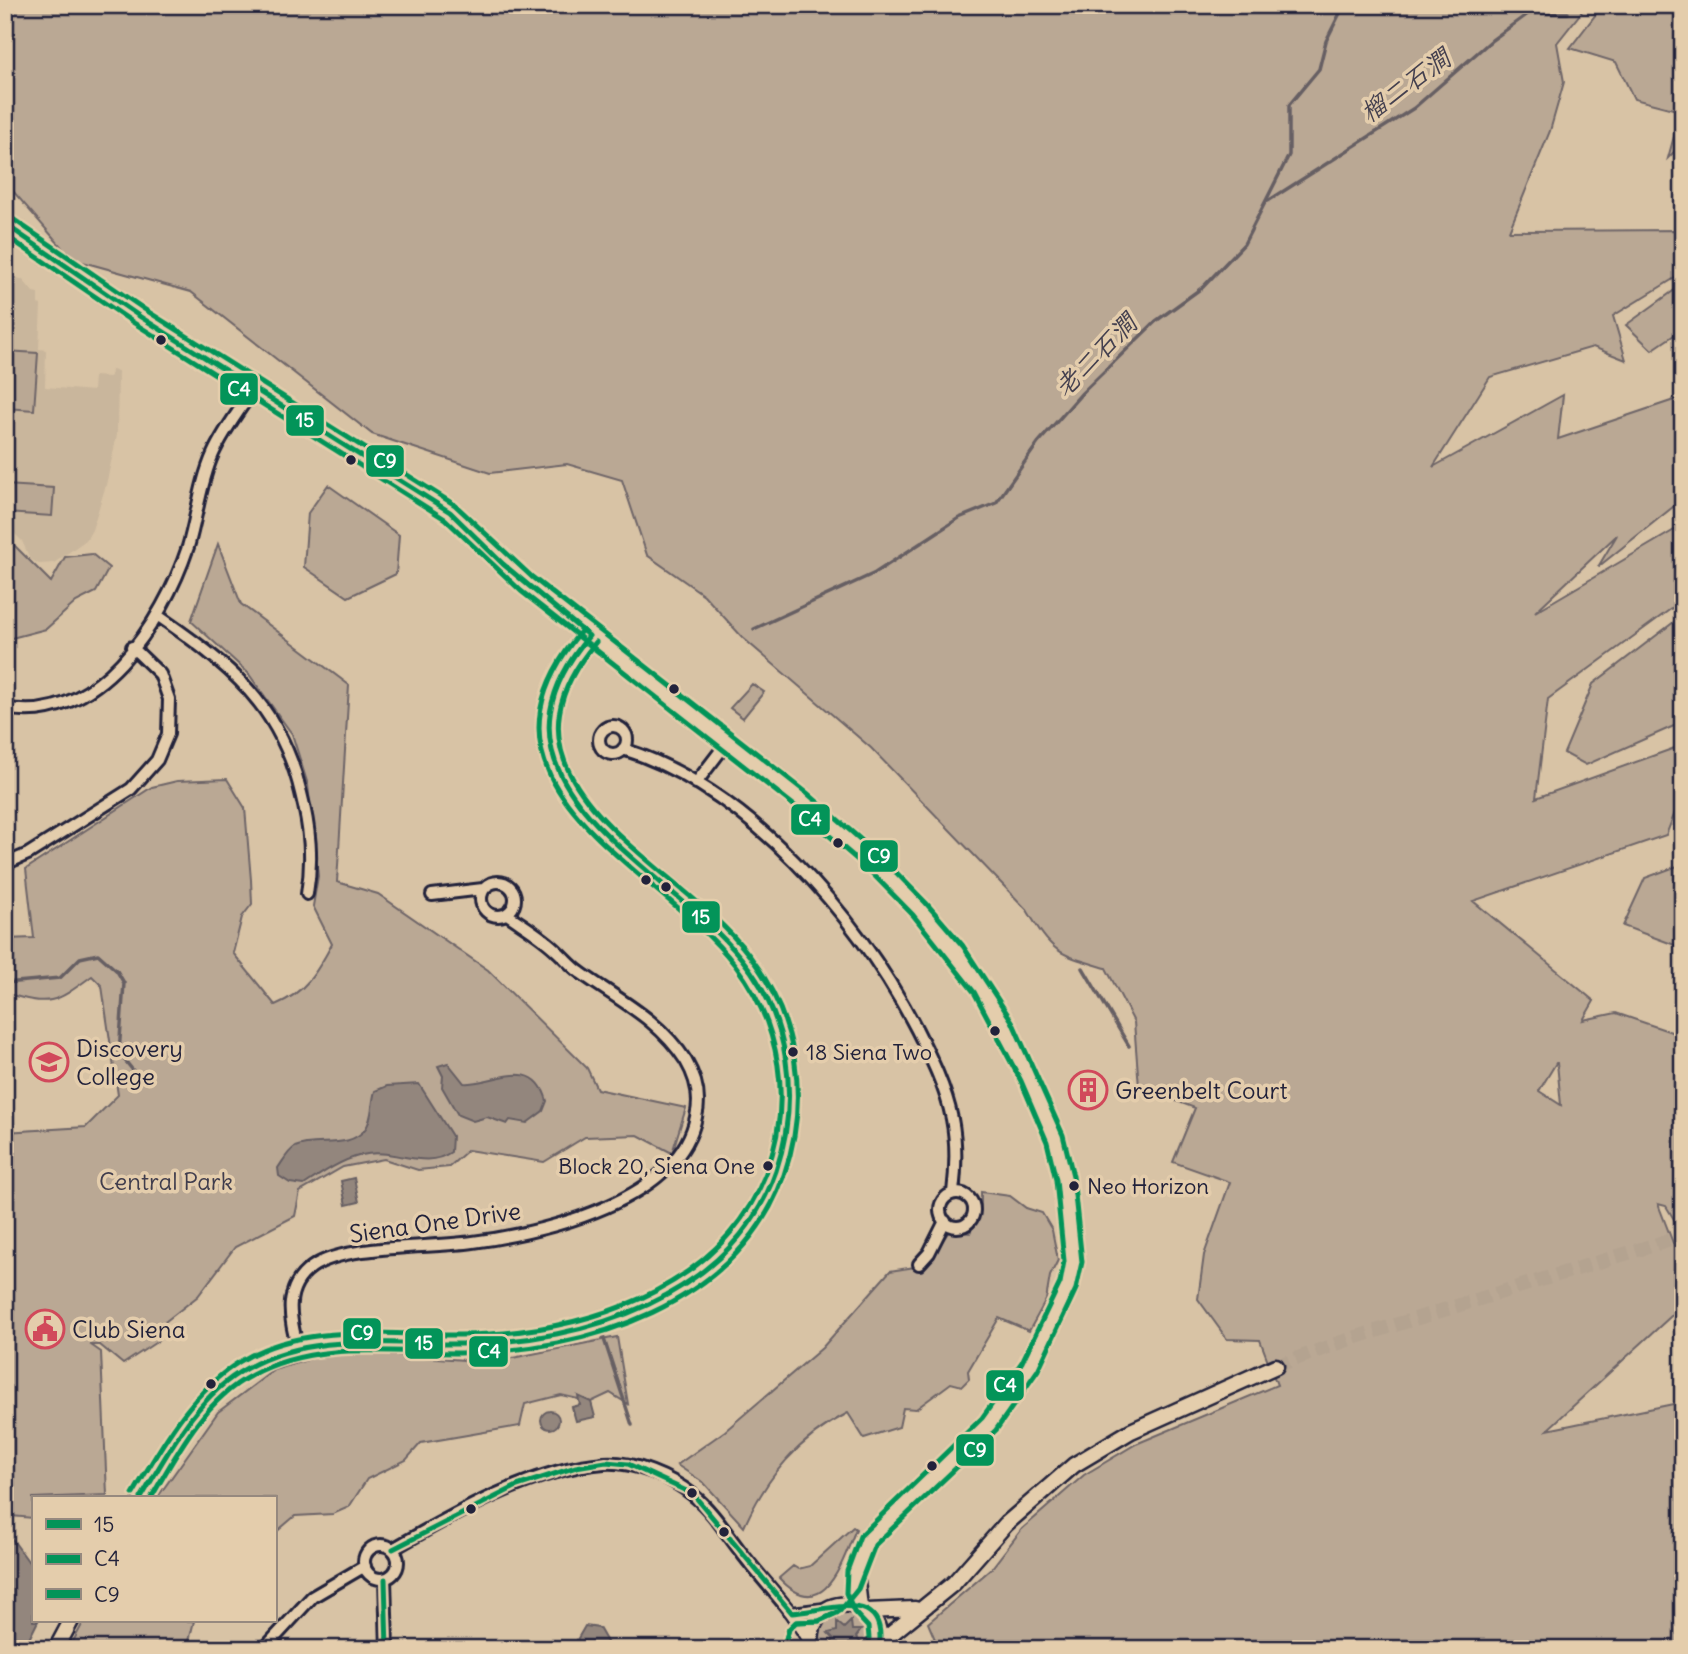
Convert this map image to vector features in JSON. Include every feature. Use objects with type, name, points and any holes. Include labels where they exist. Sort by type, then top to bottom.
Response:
[{"type":"street","points":[[5,224],[139,316],[256,387],[450,512],[503,564],[589,636],[728,741],[877,866],[920,909],[956,952],[1004,1025],[1039,1096],[1055,1139],[1065,1178],[1073,1262],[1065,1294],[1017,1387],[989,1424],[868,1540],[856,1573],[814,1624],[812,1648]]},
{"type":"street","points":[[5,708],[40,711],[74,701],[102,682],[132,648],[157,615],[184,559],[212,457],[256,387]]},
{"type":"street","points":[[157,615],[213,654],[258,701],[282,734],[292,759],[308,822],[311,844],[307,894]]},
{"type":"street","points":[[142,1496],[193,1415],[221,1385],[271,1355],[355,1340],[465,1345],[508,1341],[539,1337],[612,1319],[673,1292],[704,1271],[729,1250],[761,1206],[780,1160],[790,1122],[788,1073],[776,1018],[757,981],[727,943],[638,865],[582,810],[566,788],[552,755],[548,734],[550,712],[559,677],[589,636]]},
{"type":"street","points":[[5,864],[28,854],[131,789],[157,760],[168,734],[169,699],[160,674],[132,648]]},
{"type":"street","points":[[696,783],[728,741]]},
{"type":"street","points":[[623,749],[653,760],[696,783],[757,829],[812,881],[886,976],[925,1046],[945,1093],[956,1143],[953,1193],[941,1205],[945,1221],[929,1253],[919,1264]]},
{"type":"street","points":[[432,895],[483,890],[498,882],[508,885],[515,900],[507,914]]},
{"type":"street","name":"Siena One Drive","points":[[298,1349],[290,1317],[291,1298],[304,1273],[320,1262],[358,1252],[477,1242],[561,1223],[636,1191],[660,1176],[687,1145],[698,1112],[698,1094],[694,1077],[675,1046],[636,1007],[581,973],[558,951],[507,914],[497,917],[487,913],[480,899],[483,890]]},
{"type":"street","points":[[945,1221],[961,1226],[973,1216],[974,1206],[968,1197],[953,1193]]},
{"type":"street","points":[[879,1646],[920,1608],[954,1583],[1014,1516],[1074,1465],[1132,1431],[1276,1366]]},
{"type":"street","points":[[393,1549],[517,1486],[576,1467],[606,1462],[628,1464],[693,1494],[792,1613],[812,1648]]},
{"type":"street","points":[[374,1547],[393,1549],[397,1557],[397,1568],[384,1579],[370,1575],[365,1566],[366,1555],[374,1547]]},
{"type":"street","points":[[264,1649],[312,1597],[365,1566]]},
{"type":"street","points":[[856,1573],[864,1609],[877,1624],[879,1646]]},
{"type":"street","points":[[384,1579],[387,1649]]},
{"type":"street","points":[[792,1613],[830,1607],[895,1612],[920,1608]]},
{"type":"street","points":[[56,1649],[70,1622]]},
{"type":"shaded area","points":[[5,273],[23,280],[33,292],[38,293],[38,304],[41,305],[39,349],[46,350],[45,387],[93,391],[94,376],[110,377],[111,370],[118,371],[117,435],[92,530],[86,540],[54,563],[39,564],[30,559],[22,541],[5,524]]},
{"type":"shaded area","points":[[448,1063],[464,1083],[511,1075],[532,1078],[541,1087],[547,1101],[543,1111],[527,1123],[510,1120],[507,1124],[487,1117],[473,1121],[458,1115],[442,1087],[443,1076],[438,1066]]},
{"type":"shaded area","points":[[419,1084],[452,1136],[451,1152],[430,1159],[374,1153],[362,1155],[339,1164],[304,1185],[290,1183],[279,1176],[278,1168],[295,1147],[342,1141],[359,1135],[368,1124],[375,1091],[387,1086]]},
{"type":"shaded area","points":[[354,1178],[359,1202],[346,1205],[341,1181]]},
{"type":"shaded area","points":[[578,1396],[591,1402],[595,1417],[576,1421],[572,1407],[580,1405]]},
{"type":"shaded area","points":[[550,1411],[556,1414],[559,1420],[556,1426],[550,1429],[544,1426],[541,1420],[544,1414]]},
{"type":"shaded area","points":[[5,1529],[32,1567],[32,1622],[38,1622],[24,1649],[5,1649]]},
{"type":"shaded area","points":[[851,1621],[852,1630],[861,1630],[856,1637],[862,1644],[853,1645],[855,1649],[829,1647],[834,1639],[828,1633],[837,1631],[837,1622],[844,1628]]},
{"type":"shaded area","points":[[585,1626],[599,1628],[611,1649],[583,1649],[577,1640]]},
{"type":"green space","points":[[5,5],[811,5],[807,12],[817,5],[1587,5],[1557,43],[1564,82],[1550,131],[1509,231],[1683,230],[1683,273],[1613,316],[1626,360],[1593,347],[1490,377],[1433,467],[1563,395],[1558,439],[1683,397],[1683,499],[1598,567],[1617,535],[1535,612],[1683,525],[1683,600],[1548,699],[1536,798],[1683,745],[1683,800],[1680,800],[1666,835],[1473,901],[1594,1001],[1583,1020],[1616,1013],[1683,1036],[1683,1234],[1666,1206],[1658,1204],[1683,1269],[1683,1305],[1547,1430],[1683,1402],[1683,1649],[939,1649],[928,1623],[991,1569],[1022,1529],[1084,1475],[1136,1444],[1277,1385],[1260,1340],[1227,1339],[1198,1299],[1204,1255],[1230,1182],[1173,1162],[1195,1108],[1139,1087],[1134,1022],[1106,968],[1067,955],[1051,944],[1027,910],[871,748],[743,638],[704,595],[647,555],[622,480],[567,464],[490,473],[372,434],[191,292],[72,259],[5,182]],"holes":[[[1557,1063],[1561,1105],[1539,1091]]]},
{"type":"green space","points":[[1603,5],[1683,5],[1683,143],[1668,158],[1681,111],[1634,99],[1616,62],[1570,48]]},
{"type":"green space","points":[[1683,284],[1683,329],[1652,350],[1626,325]]},
{"type":"green space","points":[[5,351],[38,353],[34,410],[5,408]]},
{"type":"green space","points":[[5,485],[54,488],[52,516],[5,513]]},
{"type":"green space","points":[[328,485],[399,535],[396,574],[348,597],[304,567],[308,513]]},
{"type":"green space","points":[[5,536],[51,582],[65,557],[92,554],[109,568],[96,592],[76,602],[46,629],[8,639]]},
{"type":"green space","name":"Central Park","points":[[218,544],[241,604],[349,685],[337,882],[378,894],[488,970],[587,1068],[597,1089],[686,1108],[672,1153],[638,1135],[585,1137],[544,1162],[468,1150],[449,1167],[418,1170],[384,1159],[343,1167],[300,1192],[295,1216],[235,1247],[198,1296],[161,1325],[158,1341],[123,1364],[100,1345],[91,1345],[101,1352],[107,1495],[32,1496],[32,1518],[11,1516],[5,1508],[5,1132],[86,1127],[118,1095],[102,986],[92,976],[52,1000],[33,1000],[5,993],[5,939],[34,938],[26,869],[152,787],[177,781],[227,779],[245,808],[252,904],[242,917],[233,953],[275,1005],[302,988],[321,964],[332,944],[313,906],[318,876],[308,785],[292,734],[248,673],[191,621]]},
{"type":"green space","points":[[1683,615],[1683,722],[1586,765],[1564,753],[1593,684]]},
{"type":"green space","points":[[752,684],[764,692],[743,718],[730,708]]},
{"type":"green space","points":[[1683,864],[1683,948],[1623,926],[1645,878]]},
{"type":"green space","points":[[981,1192],[1010,1196],[1026,1208],[1042,1213],[1052,1230],[1058,1260],[1050,1276],[1046,1300],[1029,1331],[999,1318],[968,1371],[969,1379],[962,1386],[951,1383],[916,1409],[903,1408],[899,1427],[864,1438],[848,1413],[830,1423],[799,1447],[774,1475],[744,1527],[704,1483],[677,1465],[725,1431],[822,1348],[890,1271],[927,1265],[949,1231],[970,1233],[981,1210]]},
{"type":"green space","points":[[617,1337],[628,1404],[610,1393],[591,1402],[561,1395],[525,1404],[520,1426],[421,1443],[406,1460],[367,1479],[349,1507],[333,1514],[295,1516],[276,1532],[276,1496],[158,1496],[218,1412],[274,1370],[338,1351],[493,1362]]},
{"type":"green space","points":[[853,1527],[856,1529],[837,1572],[819,1592],[808,1595],[795,1591],[779,1578],[793,1566],[798,1569],[810,1566]]},
{"type":"green space","points":[[847,1613],[859,1617],[869,1630],[868,1649],[822,1649],[820,1635],[824,1624],[833,1616]]},
{"type":"green space","points":[[83,1622],[194,1622],[187,1649],[69,1649]]},
{"type":"waterway","name":"老二石澗","points":[[754,629],[875,573],[959,518],[996,503],[1038,443],[1082,393],[1156,321],[1203,287],[1244,244],[1289,155],[1289,105],[1319,69],[1326,41],[1344,5]]},
{"type":"waterway","name":"榴二石澗","points":[[1268,201],[1414,108],[1492,40],[1529,13],[1568,13]]},
{"type":"waterway","points":[[5,983],[60,978],[80,958],[98,954],[117,971],[124,983],[119,1053],[139,1078]]},
{"type":"waterway","points":[[1083,968],[1129,1046]]},
{"type":"waterway","points":[[603,1336],[632,1425]]},
{"type":"tunnel","points":[[1276,1366],[1350,1339],[1683,1236]]},
{"type":"transit line","name":"C9","points":[[10,217],[144,309],[455,505],[532,577],[807,793],[883,859],[963,946],[1012,1021],[1063,1135],[1073,1176],[1082,1262],[1076,1289],[1038,1370],[996,1430],[875,1545],[858,1589],[840,1611],[819,1621],[796,1622],[789,1629],[783,1649]]},
{"type":"transit line","name":"15","points":[[5,224],[139,316],[450,512],[503,564],[589,636]]},
{"type":"transit line","name":"C4","points":[[5,235],[134,323],[445,519],[521,591],[796,807],[867,868],[913,915],[974,992],[1021,1081],[1047,1142],[1056,1180],[1064,1261],[1060,1283],[1022,1362],[982,1418],[860,1536],[847,1571],[846,1593],[854,1612],[868,1627],[870,1649]]},
{"type":"transit line","name":"C9","points":[[133,1494],[166,1439],[192,1404],[239,1362],[264,1349],[318,1336],[347,1334],[505,1333],[597,1315],[640,1299],[680,1277],[715,1249],[744,1214],[766,1173],[779,1119],[778,1065],[772,1038],[751,988],[735,965],[701,928],[580,819],[552,779],[539,735],[547,686],[582,630]]},
{"type":"transit line","name":"15","points":[[142,1496],[174,1443],[213,1393],[229,1379],[272,1356],[325,1344],[352,1342],[462,1344],[509,1341],[556,1334],[603,1322],[648,1304],[689,1281],[726,1251],[755,1215],[776,1171],[788,1116],[786,1060],[780,1033],[771,1006],[758,981],[741,958],[707,923],[626,853],[589,816],[562,777],[549,735],[557,688],[589,636]]},
{"type":"transit line","name":"C4","points":[[152,1496],[193,1429],[206,1413],[220,1398],[252,1375],[277,1364],[328,1353],[460,1353],[508,1350],[557,1343],[606,1331],[652,1312],[695,1288],[732,1258],[762,1220],[784,1175],[796,1118],[795,1060],[788,1033],[779,1006],[749,955],[717,920],[637,852],[600,816],[573,778],[559,737],[565,692],[596,642]]},
{"type":"transit line","name":"15","points":[[393,1549],[517,1486],[576,1467],[606,1462],[628,1464],[693,1494],[792,1613],[837,1607],[865,1609],[874,1617],[880,1629],[879,1649]]},
{"type":"transit line","name":"15","points":[[385,1579],[387,1649]]},
{"type":"transit line","name":"C4","points":[[783,1649],[789,1629],[796,1622],[819,1621],[837,1613]]},
{"type":"place","name":"18 Siena Two","points":[[793,1052]]},
{"type":"place","name":"Discovery College","points":[[49,1062]]},
{"type":"place","name":"Greenbelt Court","points":[[1088,1090]]},
{"type":"place","name":"Block 20, Siena One","points":[[768,1166]]},
{"type":"place","name":"Neo Horizon","points":[[1074,1186]]},
{"type":"place","name":"Club Siena","points":[[45,1329]]}]
